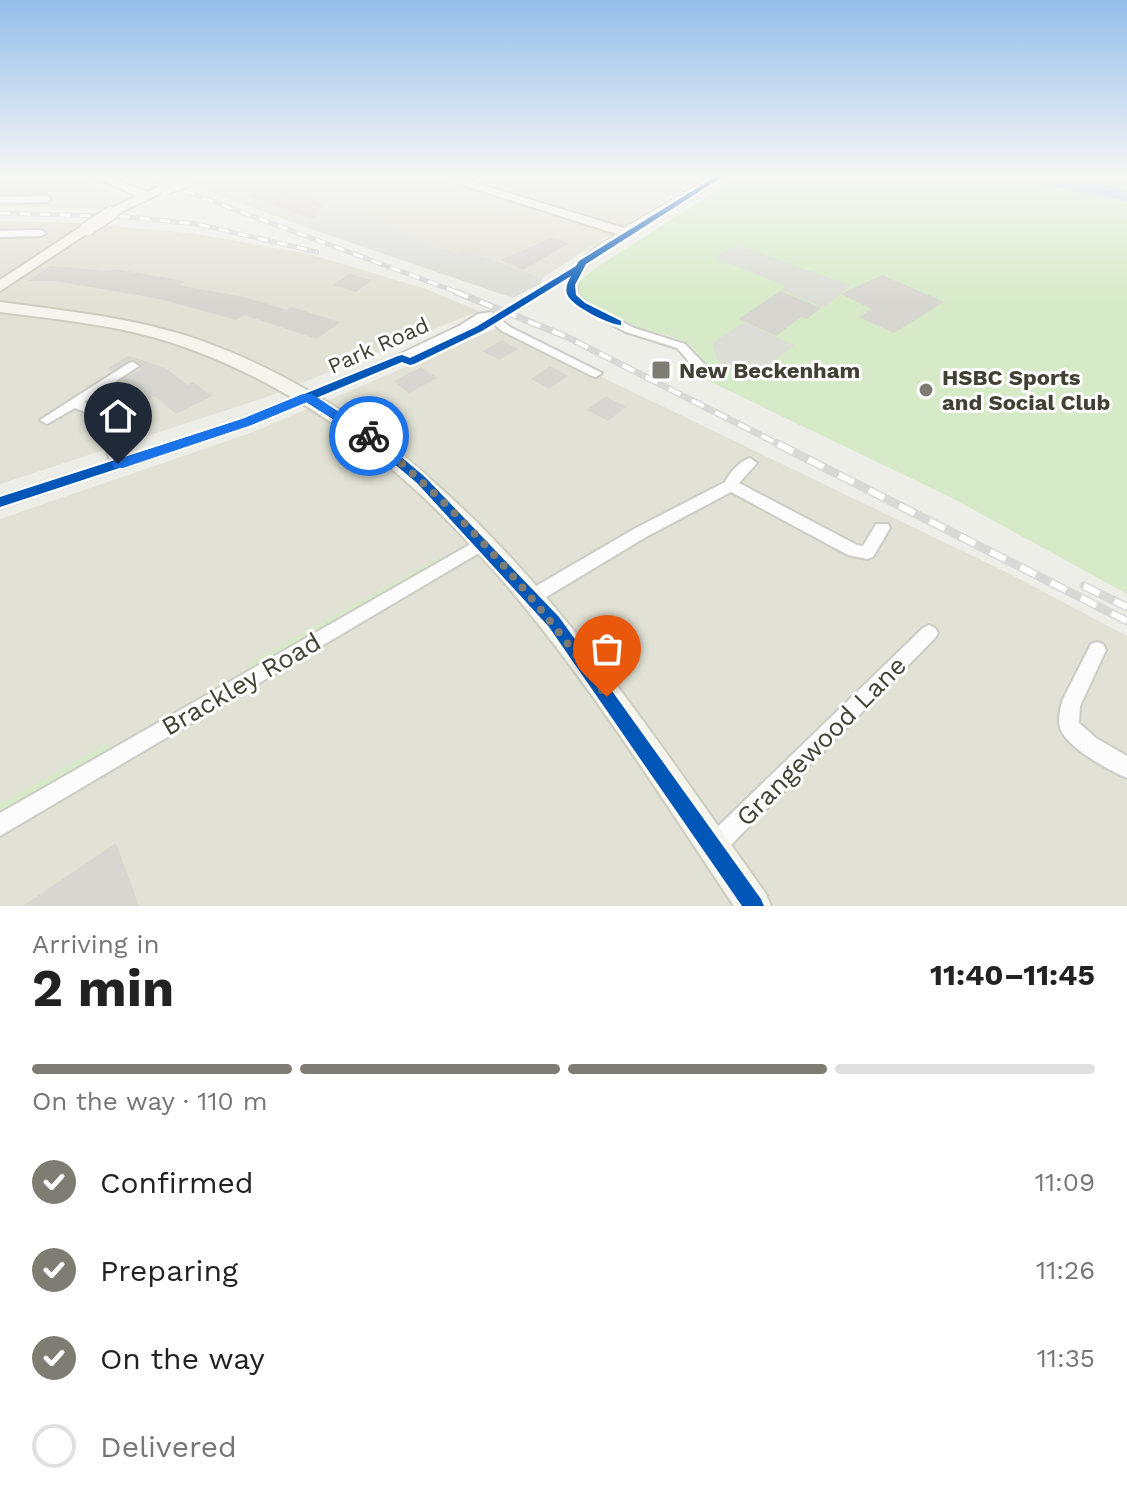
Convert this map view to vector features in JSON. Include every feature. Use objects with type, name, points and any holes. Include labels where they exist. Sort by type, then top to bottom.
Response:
[{"type":"street","points":[[0,287],[102,219]]},
{"type":"street","points":[[581,219],[626,233]]},
{"type":"street","points":[[649,219],[588,257],[578,268],[571,285],[575,300],[630,330],[681,346],[704,371]]},
{"type":"street","points":[[0,234],[41,233]]},
{"type":"street","points":[[0,307],[129,326],[196,345],[307,397],[370,437],[421,480],[554,622],[754,906]]},
{"type":"street","name":"Park Road","points":[[0,502],[247,422],[402,358],[482,316],[491,315],[506,329],[596,373]]},
{"type":"street","points":[[47,420],[133,366]]},
{"type":"street","points":[[74,403],[103,414],[118,464]]},
{"type":"street","points":[[532,597],[640,533],[731,485],[733,479],[750,463]]},
{"type":"street","points":[[731,485],[854,551],[867,553],[882,528]]},
{"type":"street","name":"Brackley Road","points":[[0,825],[483,543]]},
{"type":"street","name":"Grangewood Lane","points":[[713,848],[929,633]]},
{"type":"street","points":[[1097,650],[1070,706],[1069,727],[1089,745],[1127,768]]},
{"type":"shaded area","points":[[284,219],[316,219],[302,226]]},
{"type":"shaded area","points":[[316,219],[368,219],[455,253],[464,249],[542,278],[541,283],[513,298],[302,226]]},
{"type":"shaded area","points":[[368,219],[634,219],[542,278],[464,249],[455,253]]},
{"type":"shaded area","points":[[0,221],[81,223],[196,234],[309,254],[423,288],[479,311],[267,397],[0,484]]},
{"type":"shaded area","points":[[736,245],[851,285],[824,308],[781,290],[786,286],[715,258]]},
{"type":"shaded area","points":[[744,322],[794,345],[750,381],[717,360],[713,347],[713,343]]},
{"type":"shaded area","points":[[507,324],[554,354],[1008,573],[1127,636],[1127,906],[0,906],[0,519],[253,432]]},
{"type":"green space","name":"HSBC Sports and Social Club","points":[[672,219],[1127,219],[1127,594],[952,498],[690,372],[701,360],[690,345],[621,321],[579,297],[577,284],[594,269]]},
{"type":"green space","points":[[442,556],[443,561],[251,668],[247,664]]},
{"type":"green space","points":[[108,743],[111,750],[0,813],[0,804]]},
{"type":"building","points":[[553,237],[569,244],[523,270],[501,260]]},
{"type":"building","points":[[50,266],[114,269],[185,281],[179,285],[244,297],[286,310],[291,307],[340,322],[317,339],[244,315],[236,320],[160,299],[56,281],[28,281]]},
{"type":"building","points":[[350,274],[372,280],[356,292],[333,285]]},
{"type":"building","points":[[882,275],[944,302],[894,333],[859,317],[872,309],[841,294]]},
{"type":"building","points":[[780,291],[821,308],[807,319],[801,317],[776,336],[739,319]]},
{"type":"building","points":[[502,340],[518,349],[499,360],[483,351]]},
{"type":"building","points":[[128,356],[166,368],[187,385],[193,382],[212,396],[176,414],[154,396],[147,400],[123,380],[141,369],[141,364],[132,359],[112,371],[108,368]]},
{"type":"building","points":[[550,366],[568,376],[549,389],[531,379]]},
{"type":"building","points":[[421,367],[437,378],[409,393],[394,381]]},
{"type":"building","points":[[606,396],[626,407],[608,421],[587,410]]},
{"type":"building","points":[[116,843],[139,906],[23,906]]},
{"type":"railway","points":[[150,219],[197,224],[317,252]]},
{"type":"railway","points":[[261,219],[462,294]]},
{"type":"railway","points":[[456,292],[567,337],[782,446]]},
{"type":"railway","points":[[778,444],[1127,621]]},
{"type":"railway","points":[[1084,586],[1127,607]]},
{"type":"cycle path","points":[[618,323],[582,305],[572,296],[571,285],[582,263],[652,219]]},
{"type":"cycle path","points":[[0,502],[247,422],[402,358],[410,362],[479,329],[578,268]]},
{"type":"cycle path","points":[[307,397],[370,437],[421,480],[554,622],[754,906]]},
{"type":"way so far","points":[[369,436],[421,480],[483,543],[554,622],[607,697]]},
{"type":"place","name":"New Beckenham","points":[[661,370]]},
{"type":"place","name":"HSBC Sports and Social Club","points":[[926,390]]},
{"type":"route","points":[[118,464],[247,422],[307,397],[369,436]]}]
